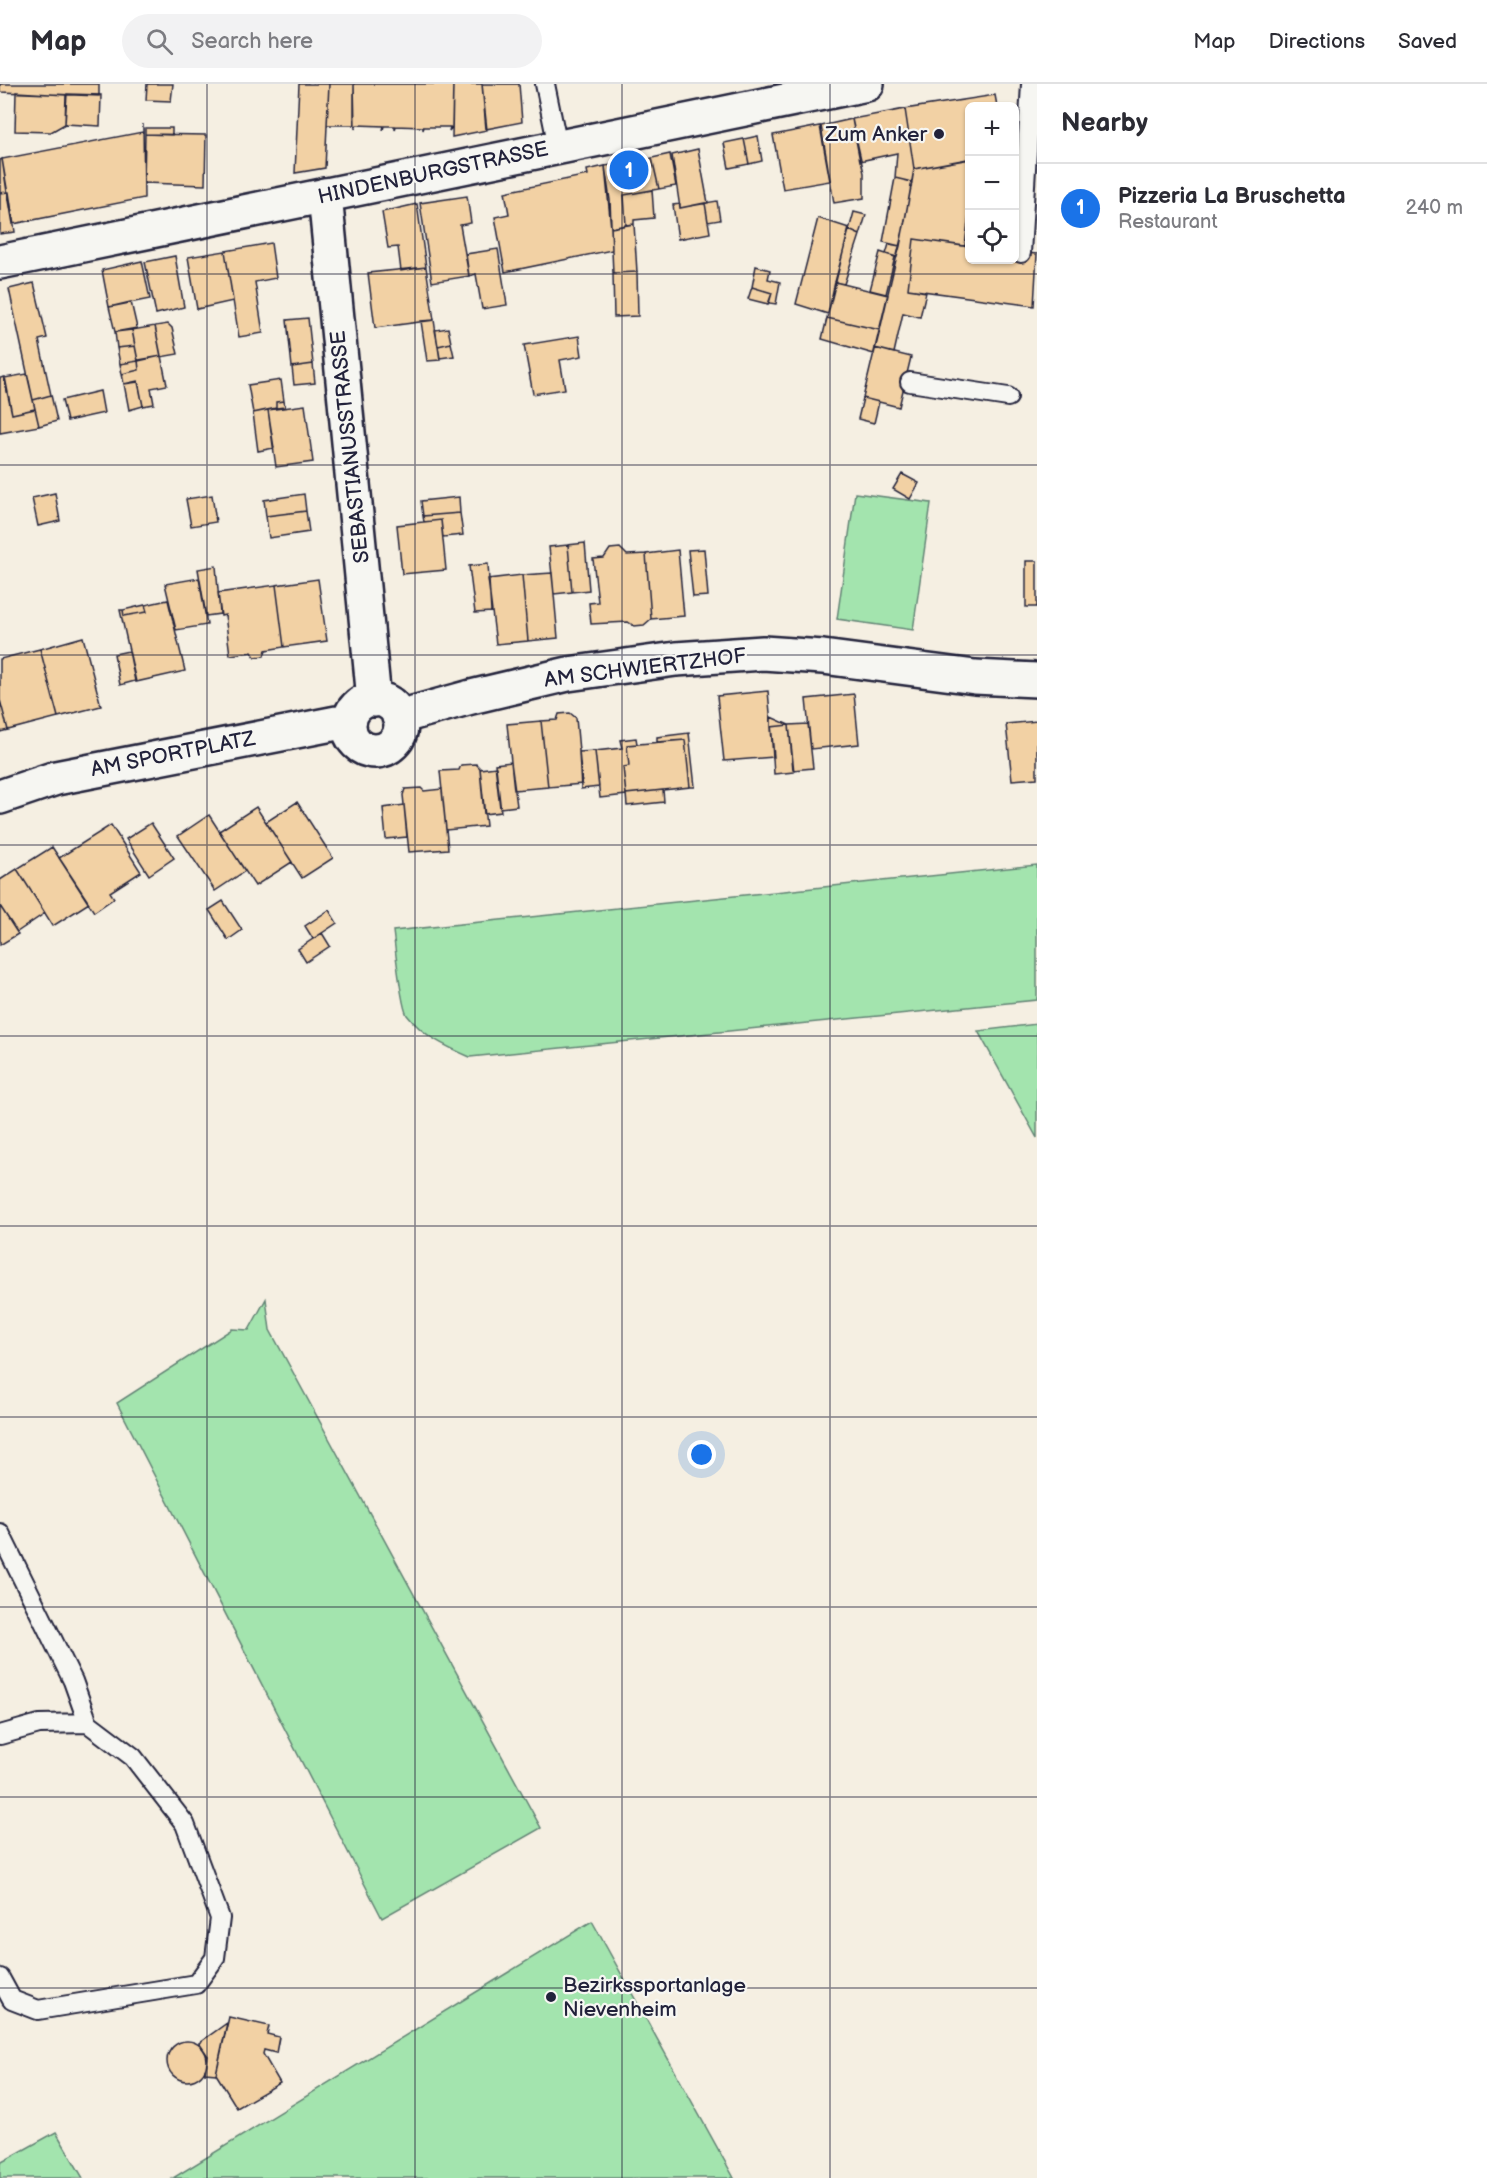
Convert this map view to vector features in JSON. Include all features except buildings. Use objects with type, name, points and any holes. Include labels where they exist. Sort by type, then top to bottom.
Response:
[{"type":"street","name":"HINDENBURGSTRASSE","points":[[0,262],[867,84]]},
{"type":"street","name":"SEBASTIANUSSTRASSE","points":[[326,195],[387,708]]},
{"type":"street","name":"AM SCHWIERTZHOF","points":[[387,708],[568,674],[676,659],[764,653],[823,657],[975,677],[1037,680]]},
{"type":"street","points":[[362,703],[387,708],[398,737],[392,745],[373,751],[355,742],[349,724],[352,712],[362,703]]},
{"type":"street","name":"AM SPORTPLATZ","points":[[0,797],[67,775],[337,723],[349,724]]},
{"type":"lane","points":[[545,84],[558,147]]},
{"type":"lane","points":[[1021,253],[1031,84]]},
{"type":"lane","points":[[910,382],[1008,397]]},
{"type":"lane","points":[[0,1533],[73,1682],[88,1723],[133,1757],[185,1824],[220,1918],[215,1958],[196,1984],[38,2010],[12,2000],[0,1978]]},
{"type":"lane","points":[[0,1735],[39,1724],[88,1723]]},
{"type":"green space","points":[[855,493],[931,503],[913,630],[837,619]]},
{"type":"green space","points":[[1037,865],[1037,1000],[470,1057],[444,1045],[413,1022],[405,1009],[398,975],[393,931]]},
{"type":"green space","points":[[1037,1024],[1037,1138],[978,1031]]},
{"type":"green space","points":[[266,1299],[270,1330],[541,1828],[382,1918],[117,1403],[232,1329],[249,1330]]},
{"type":"green space","name":"Bezirkssportanlage Nievenheim","points":[[592,1921],[734,2178],[173,2178]]},
{"type":"green space","points":[[56,2132],[83,2178],[0,2178],[0,2163]]},
{"type":"place","name":"Zum Anker","points":[[939,134]]},
{"type":"place","name":"Pizzeria La Bruschetta","points":[[629,170]]},
{"type":"place","name":"Bezirkssportanlage Nievenheim","points":[[551,1997]]}]
